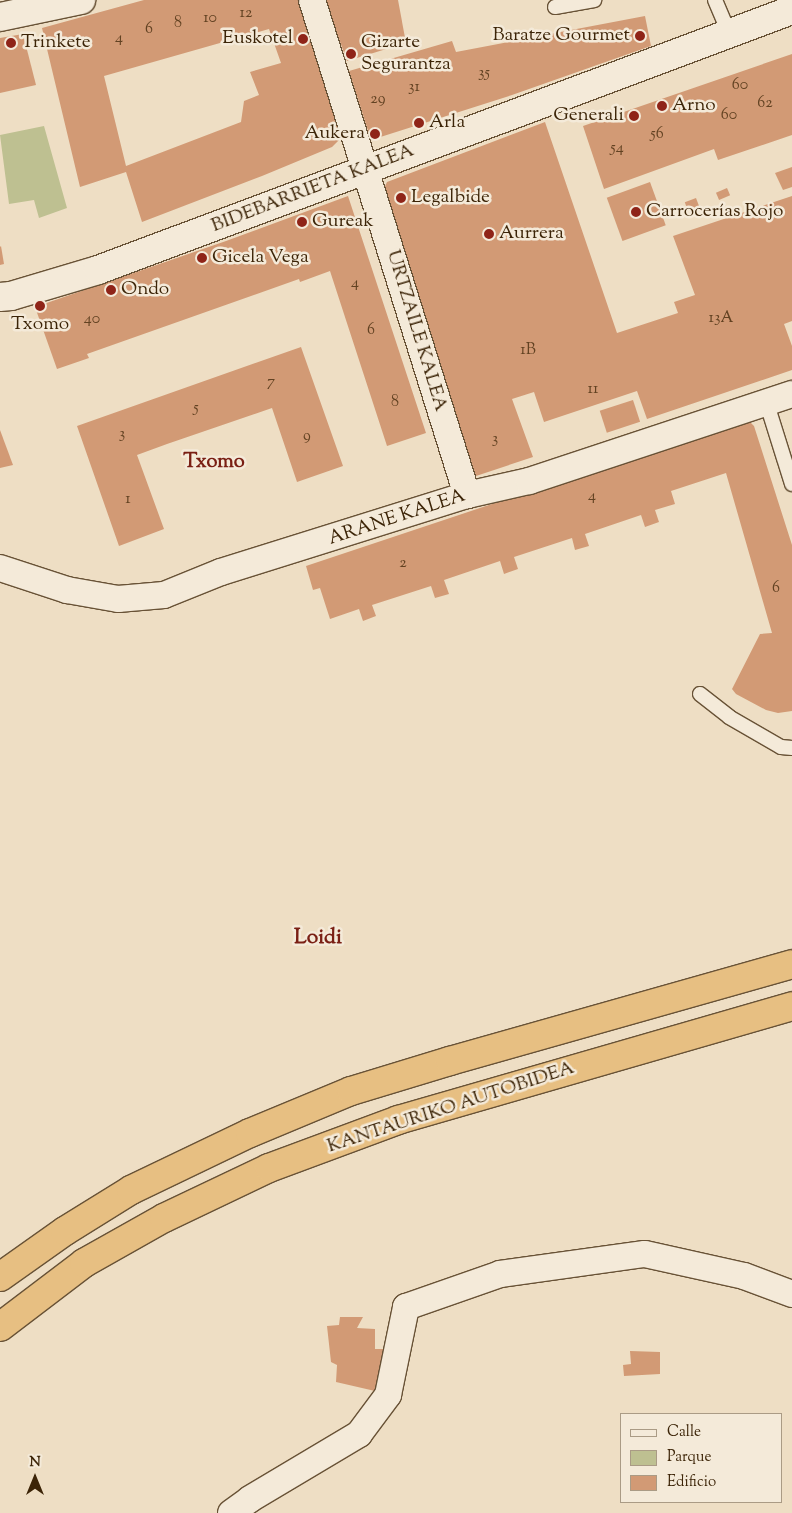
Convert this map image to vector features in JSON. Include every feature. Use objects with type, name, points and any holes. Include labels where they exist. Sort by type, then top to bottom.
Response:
[{"type":"highway","points":[[0,1277],[65,1231],[131,1190],[250,1133],[352,1091],[459,1058],[792,964]]},
{"type":"highway","name":"KANTAURIKO AUTOBIDEA","points":[[0,1327],[84,1263],[164,1218],[269,1168],[398,1120],[792,1006]]},
{"type":"street","points":[[0,17],[81,0]]},
{"type":"street","name":"URTZAILE KALEA","points":[[312,0],[467,495]]},
{"type":"street","name":"BIDEBARRIETA KALEA","points":[[0,297],[11,296],[98,270],[366,168],[562,98],[792,10]]},
{"type":"street","name":"ARANE KALEA","points":[[0,568],[67,590],[118,599],[164,595],[221,572],[467,495],[529,480],[792,394]]},
{"type":"street","points":[[231,1513],[250,1499],[360,1434],[388,1395],[406,1307],[500,1274],[645,1254],[744,1276],[792,1294]]},
{"type":"lane","points":[[555,7],[594,0]]},
{"type":"lane","points":[[715,0],[729,33]]},
{"type":"lane","points":[[766,401],[792,484]]},
{"type":"lane","points":[[700,694],[729,717],[781,747],[792,748]]},
{"type":"green space","points":[[44,126],[67,208],[39,218],[34,200],[9,204],[0,135]]},
{"type":"building","points":[[144,0],[298,0],[340,129],[339,140],[332,147],[142,222],[126,172],[80,187],[42,28]],"holes":[[[269,29],[281,63],[250,72],[259,95],[244,101],[241,122],[126,166],[104,76]]]},
{"type":"building","points":[[325,0],[398,0],[406,43],[347,61]]},
{"type":"building","points":[[645,16],[651,46],[512,95],[371,140],[349,71],[452,41],[456,52]]},
{"type":"building","points":[[23,34],[36,85],[0,93],[0,38]]},
{"type":"building","points":[[792,54],[792,135],[718,160],[714,149],[604,189],[583,126]]},
{"type":"building","points":[[545,122],[617,333],[678,313],[674,302],[695,295],[673,236],[792,196],[792,321],[784,324],[792,346],[792,370],[647,419],[637,391],[544,422],[534,392],[512,399],[533,457],[476,476],[382,193],[387,182]]},
{"type":"building","points":[[792,167],[792,187],[783,190],[775,173]]},
{"type":"building","name":"Carrocerías Rojo","points":[[650,182],[666,225],[623,241],[607,198]]},
{"type":"building","points":[[727,188],[730,195],[719,200],[716,193]]},
{"type":"building","points":[[348,196],[426,433],[387,446],[330,271],[300,282],[299,279],[87,354],[89,358],[57,369],[35,307],[226,241]]},
{"type":"building","points":[[696,198],[699,206],[688,211],[685,202]]},
{"type":"building","points":[[0,247],[4,264],[0,265]]},
{"type":"building","points":[[301,347],[343,466],[297,482],[272,408],[167,444],[137,455],[164,529],[119,546],[77,426]]},
{"type":"building","points":[[633,400],[640,422],[607,433],[600,411]]},
{"type":"building","points":[[741,421],[749,421],[754,426],[792,545],[792,711],[778,713],[766,710],[736,694],[732,689],[760,634],[772,633],[726,473],[671,491],[675,504],[655,510],[659,522],[645,527],[641,515],[585,534],[589,546],[575,550],[572,538],[514,557],[518,569],[504,574],[500,561],[444,580],[449,594],[435,598],[431,586],[372,605],[376,616],[363,621],[359,609],[330,619],[320,588],[313,590],[306,566]]},
{"type":"building","points":[[0,430],[13,465],[0,468]]},
{"type":"building","points":[[340,1317],[363,1317],[357,1328],[375,1329],[375,1349],[386,1349],[385,1371],[375,1391],[336,1382],[337,1365],[331,1362],[327,1326],[339,1325]]},
{"type":"building","points":[[630,1351],[660,1352],[660,1374],[624,1376],[623,1365],[631,1364]]},
{"type":"place","name":"Baratze Gourmet","points":[[640,36]]},
{"type":"place","name":"Euskotel","points":[[303,39]]},
{"type":"place","name":"Trinkete","points":[[11,43]]},
{"type":"place","name":"Gizarte Segurantza","points":[[351,54]]},
{"type":"place","name":"Arno","points":[[662,106]]},
{"type":"place","name":"Generali","points":[[634,116]]},
{"type":"place","name":"Arla","points":[[419,123]]},
{"type":"place","name":"Aukera","points":[[375,134]]},
{"type":"place","name":"Legalbide","points":[[401,198]]},
{"type":"place","name":"Carrocerías Rojo","points":[[636,212]]},
{"type":"place","name":"Gureak","points":[[302,222]]},
{"type":"place","name":"Aurrera","points":[[489,234]]},
{"type":"place","name":"Gicela Vega","points":[[202,258]]},
{"type":"place","name":"Ondo","points":[[111,290]]},
{"type":"place","name":"Txomo","points":[[40,306]]},
{"type":"district","name":"Txomo","points":[[214,462]]},
{"type":"district","name":"Loidi","points":[[318,938]]}]
